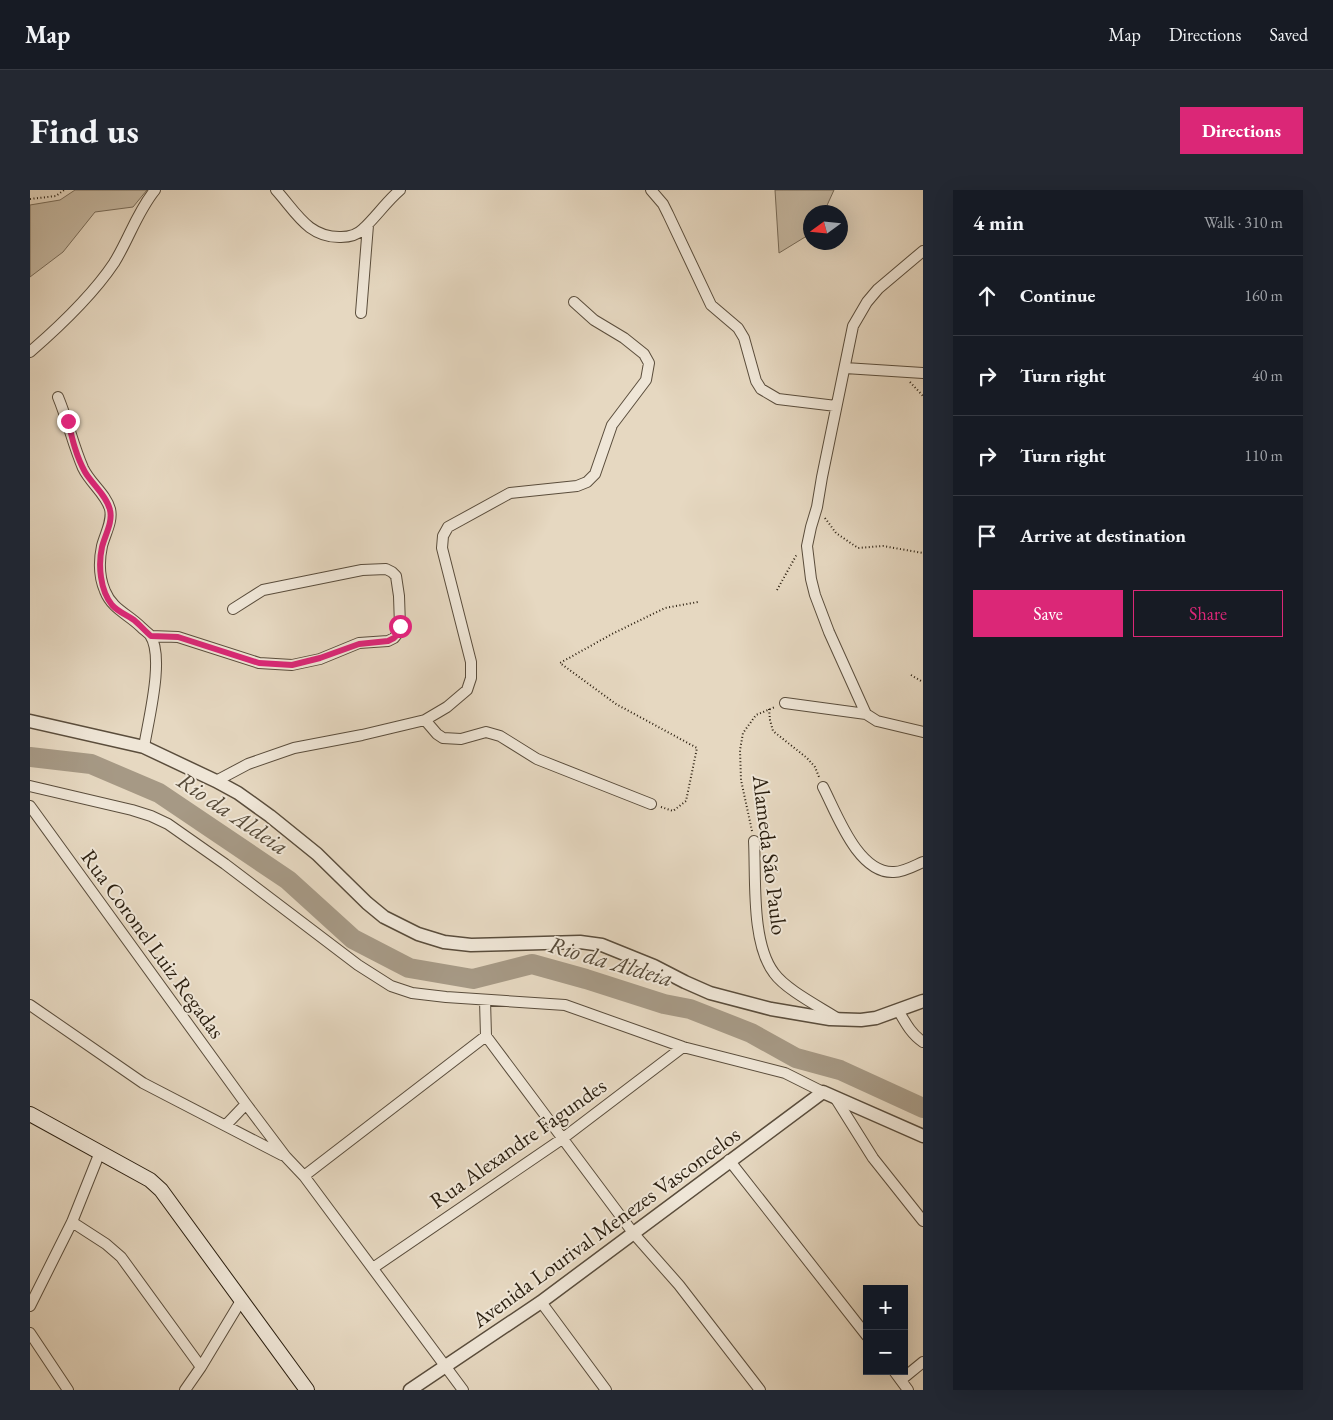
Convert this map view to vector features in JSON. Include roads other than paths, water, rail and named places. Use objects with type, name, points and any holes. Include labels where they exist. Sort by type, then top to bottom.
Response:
[{"type":"main road","points":[[30,1114],[150,1180],[161,1190],[307,1390]]},
{"type":"street","points":[[30,352],[63,321],[114,263],[147,200],[155,190]]},
{"type":"street","points":[[276,190],[308,227],[316,233],[326,236],[348,237],[360,232],[368,225],[400,190]]},
{"type":"street","points":[[651,190],[663,204],[710,305],[738,328],[744,338],[756,380],[761,389],[778,398],[836,406]]},
{"type":"street","points":[[361,313],[368,225]]},
{"type":"street","points":[[866,714],[829,632],[811,579],[807,546],[817,508],[853,326],[867,302],[894,274],[923,251]]},
{"type":"street","points":[[216,780],[248,764],[294,748],[425,720],[447,707],[468,690],[471,678],[470,654],[442,548],[442,536],[448,527],[510,492],[577,486],[587,482],[595,474],[612,425],[646,380],[648,363],[644,354],[624,338],[594,320],[574,302]]},
{"type":"street","points":[[845,368],[923,373]]},
{"type":"street","points":[[58,397],[68,421],[74,447],[84,470],[93,485],[106,499],[110,510],[110,519],[100,558],[105,590],[112,605],[134,620],[151,636],[156,654],[156,672],[144,747]]},
{"type":"street","points":[[151,636],[178,637],[259,663],[292,665],[320,658],[359,644],[388,641],[398,634],[400,626],[396,576],[386,569],[362,570],[263,590],[232,608]]},
{"type":"street","points":[[785,703],[866,714],[878,720],[923,732]]},
{"type":"street","points":[[425,720],[431,729],[443,738],[461,739],[486,732],[500,736],[537,759],[651,804]]},
{"type":"street","points":[[30,721],[144,747],[216,780],[270,816],[317,854],[384,917],[418,934],[444,942],[472,945],[580,942],[602,945],[724,997],[771,1009],[841,1020],[876,1018],[923,1001]]},
{"type":"street","points":[[30,786],[132,810],[168,824],[225,864],[358,965],[391,986],[428,995],[565,1005],[683,1047],[785,1073],[836,1099],[923,1136]]},
{"type":"street","points":[[823,787],[846,832],[861,855],[873,867],[893,872],[905,870],[923,862]]},
{"type":"street","name":"Rua Coronel Luiz Regadas","points":[[30,806],[246,1104],[286,1157],[304,1176],[463,1390]]},
{"type":"street","name":"Alameda São Paulo","points":[[754,841],[759,931],[766,957],[774,973],[784,984],[841,1020]]},
{"type":"street","points":[[485,1000],[486,1036],[634,1234],[679,1285],[760,1390]]},
{"type":"street","name":"Rua Coronel Luiz Regadas","points":[[30,1005],[143,1083],[226,1124],[286,1157]]},
{"type":"street","points":[[898,1010],[910,1030],[923,1042]]},
{"type":"street","points":[[304,1176],[486,1036]]},
{"type":"street","name":"Rua Alexandre Fagundes","points":[[373,1268],[562,1139],[683,1047]]},
{"type":"street","name":"Avenida Lourival Menezes Vasconcelos","points":[[410,1390],[541,1302],[823,1092]]},
{"type":"street","points":[[836,1099],[873,1158],[923,1221]]},
{"type":"street","points":[[226,1124],[246,1104]]},
{"type":"street","points":[[30,1306],[72,1222],[100,1152]]},
{"type":"street","points":[[730,1160],[863,1331]]},
{"type":"street","points":[[72,1222],[106,1244],[121,1258],[201,1367]]},
{"type":"street","points":[[186,1390],[242,1299]]},
{"type":"street","points":[[541,1302],[606,1390]]},
{"type":"street","points":[[30,1333],[68,1390]]},
{"type":"street","points":[[908,1370],[923,1362]]},
{"type":"street","points":[[898,1375],[908,1390]]},
{"type":"waterway","name":"Rio da Aldeia","points":[[30,757],[91,764],[159,793],[288,880],[353,939],[409,968],[473,979],[532,964],[664,1004],[690,1009],[751,1033],[796,1058],[840,1070],[923,1108]]}]
